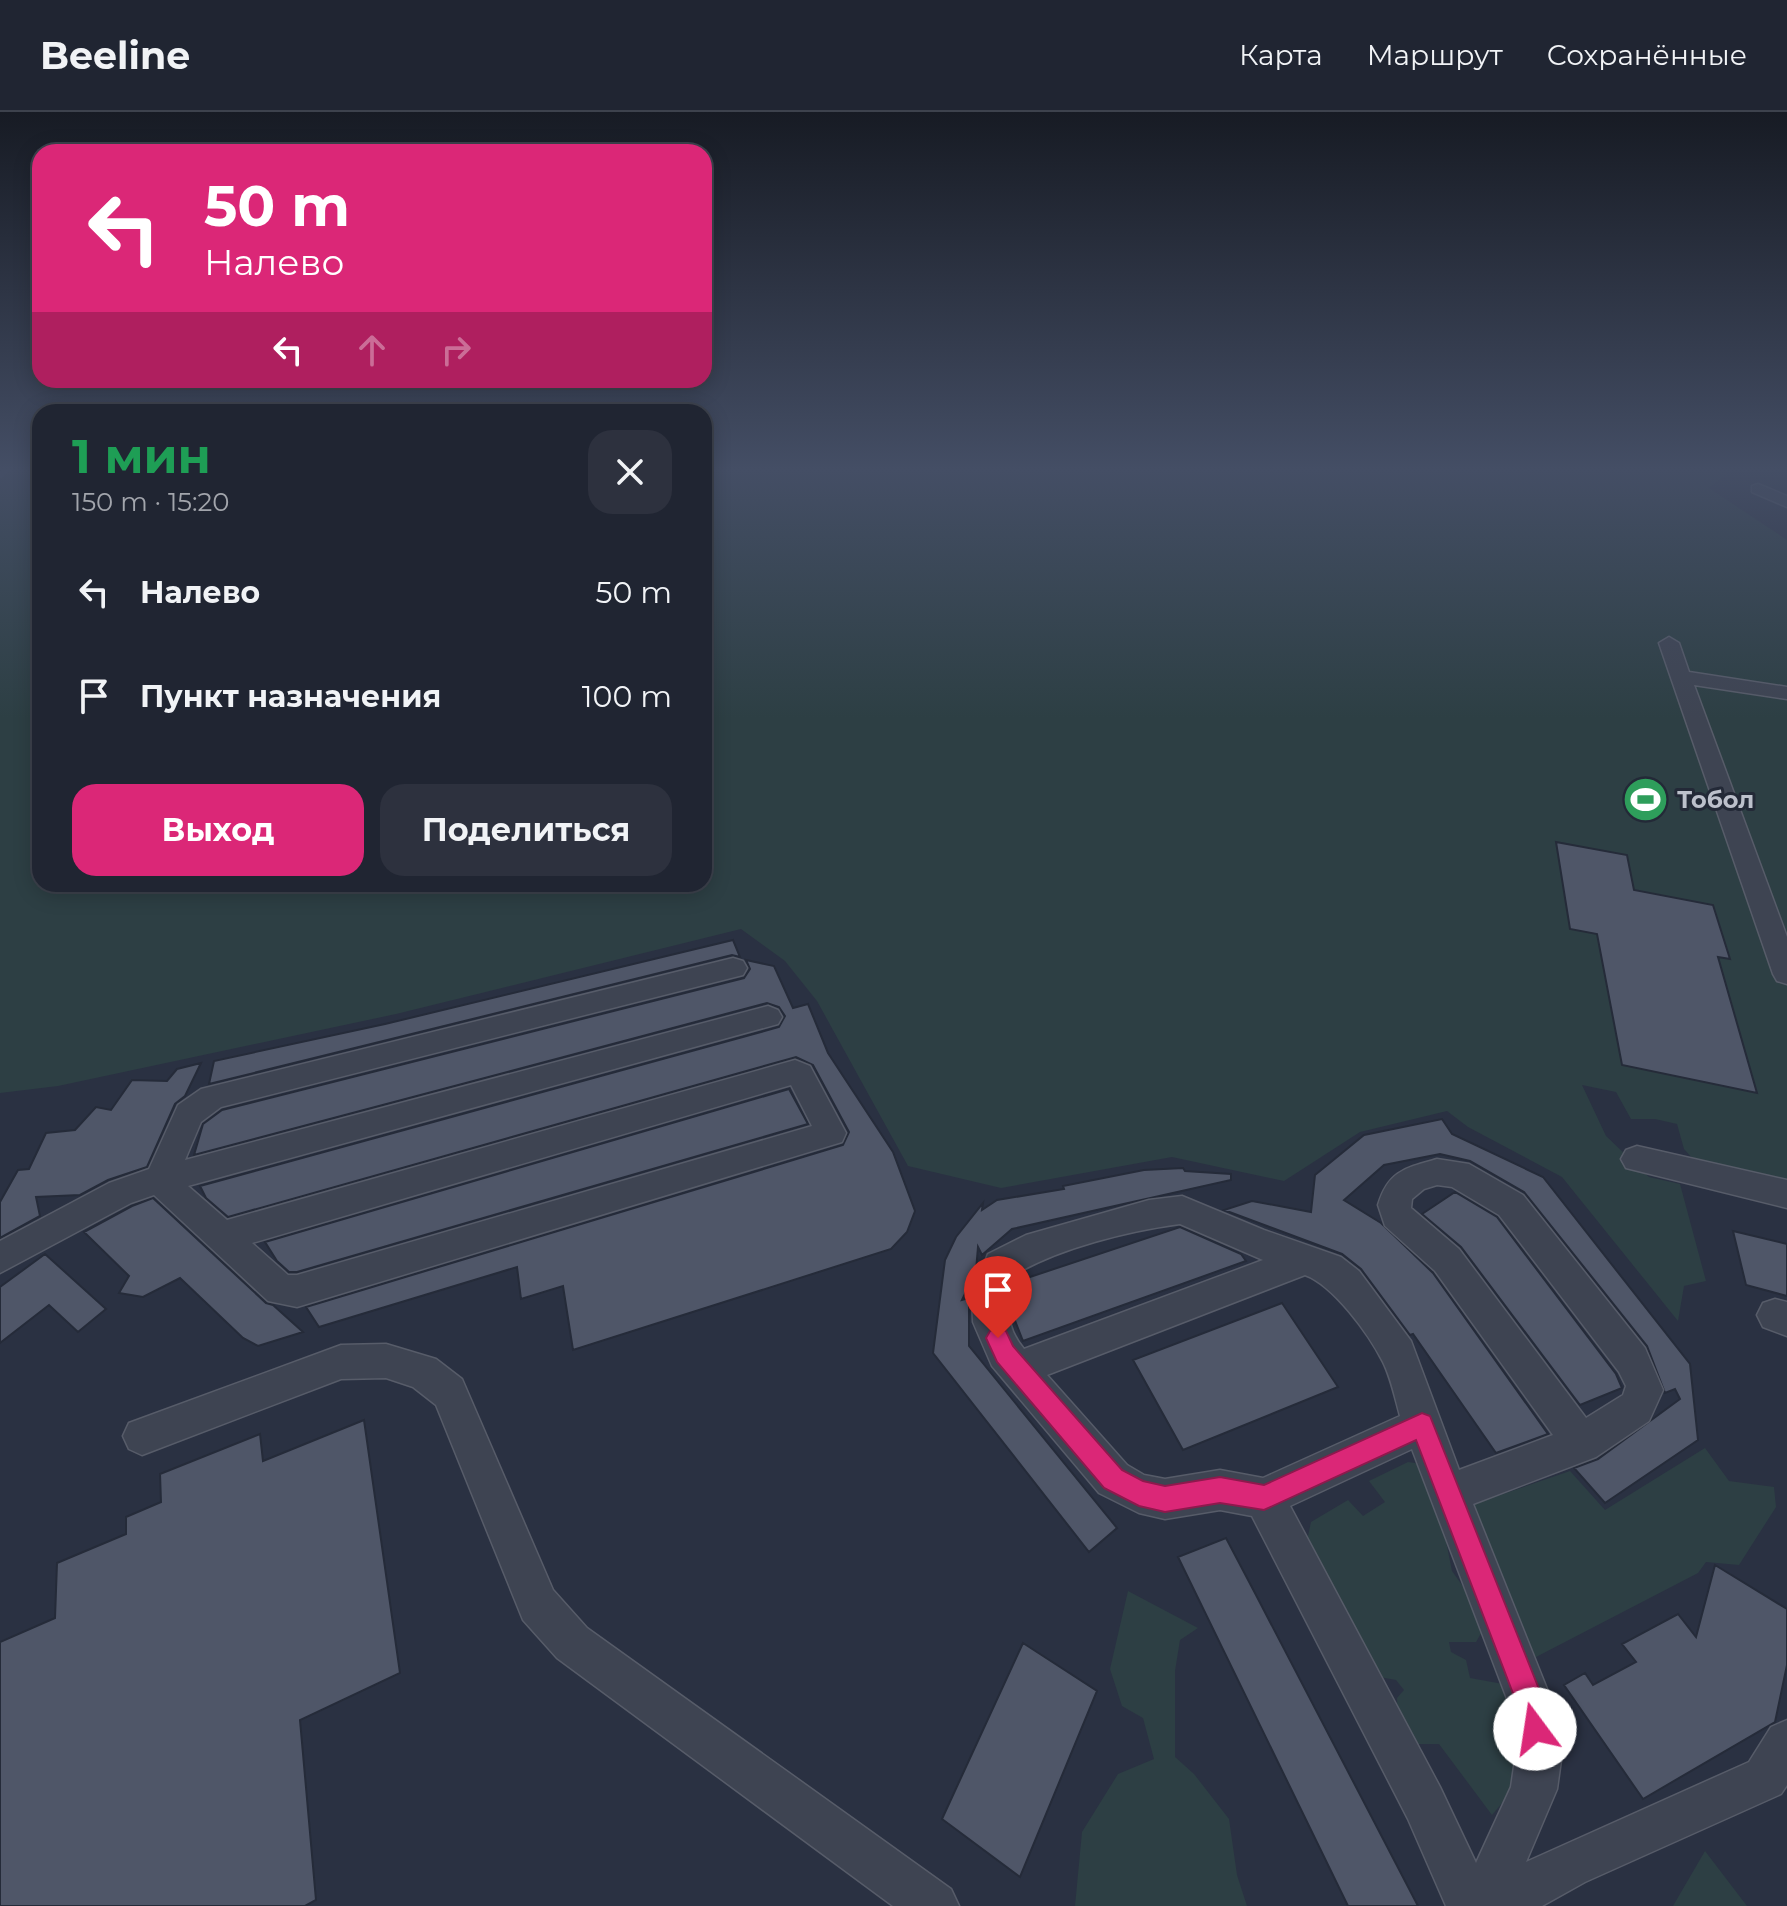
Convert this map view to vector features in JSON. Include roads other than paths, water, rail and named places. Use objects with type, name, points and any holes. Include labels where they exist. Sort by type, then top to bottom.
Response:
[{"type":"street","points":[[1669,643],[1787,974]]},
{"type":"street","points":[[1681,677],[1787,693]]},
{"type":"street","points":[[160,1180],[189,1114],[212,1097],[733,968]]},
{"type":"street","points":[[0,1258],[120,1193],[160,1180],[768,1017]]},
{"type":"street","points":[[160,1180],[221,1237],[280,1290],[297,1291],[831,1133],[800,1074],[795,1072],[221,1237]]},
{"type":"street","points":[[1637,1159],[1787,1194]]},
{"type":"street","points":[[1448,1493],[1553,1458],[1582,1443],[1637,1408],[1645,1394],[1643,1379],[1632,1360],[1511,1205],[1458,1174],[1437,1172],[1414,1179],[1398,1191],[1394,1205],[1397,1216],[1447,1260],[1582,1443]]},
{"type":"street","points":[[1422,1425],[1264,1498],[1220,1490],[1165,1499],[1139,1493],[1113,1479],[1005,1354],[991,1322],[989,1296],[1000,1265],[1026,1250],[1149,1214],[1182,1210],[1329,1268],[1347,1282],[1398,1353],[1422,1425],[1531,1704],[1539,1753],[1534,1789],[1482,1906]]},
{"type":"street","points":[[1018,1369],[1305,1259]]},
{"type":"street","points":[[142,1436],[341,1362],[386,1361],[423,1372],[449,1392],[538,1605],[572,1643],[934,1906]]},
{"type":"street","points":[[1264,1498],[1424,1803],[1471,1906]]},
{"type":"street","points":[[1494,1906],[1568,1865],[1765,1778],[1787,1743]]},
{"type":"place","name":"Тобол","points":[[1646,799]]}]
